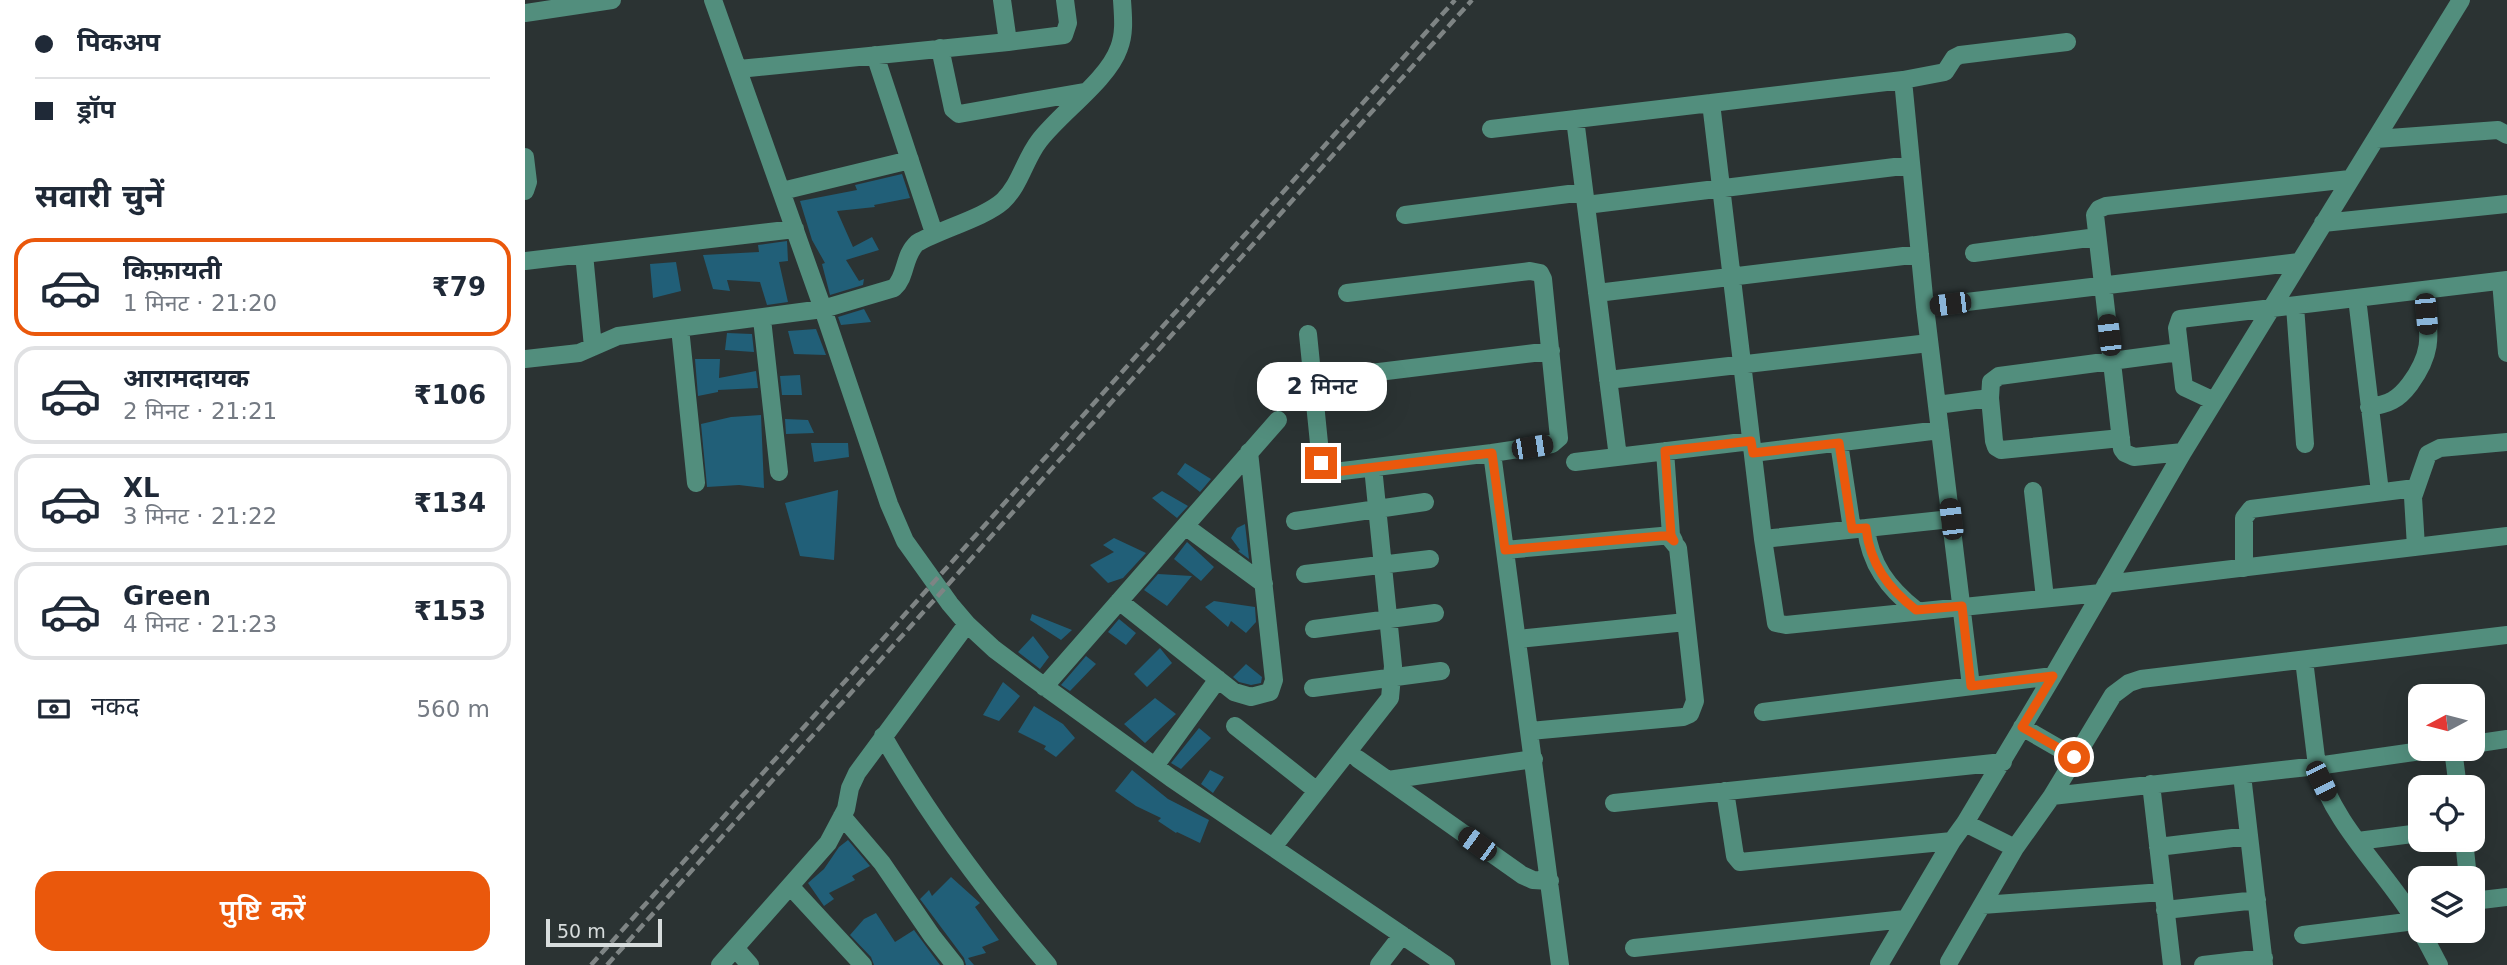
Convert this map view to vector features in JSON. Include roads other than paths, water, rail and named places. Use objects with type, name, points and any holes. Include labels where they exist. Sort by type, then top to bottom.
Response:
[{"type":"street","points":[[525,13],[612,0]]},
{"type":"street","points":[[713,0],[782,191],[889,504],[905,541],[927,573],[967,624],[994,649],[1044,687],[1154,766],[1446,965]]},
{"type":"street","points":[[1002,0],[1008,42]]},
{"type":"street","points":[[739,69],[1064,35],[1068,23],[1065,0]]},
{"type":"street","points":[[525,359],[579,353],[618,336],[823,309],[894,288],[899,282],[909,250],[917,243],[989,210],[1003,201],[1012,190],[1040,140],[1107,68],[1119,48],[1123,25],[1122,0]]},
{"type":"street","points":[[1879,965],[1952,841],[2003,762],[2183,452],[2461,0]]},
{"type":"street","points":[[1491,129],[1903,80],[1945,72],[1954,58],[1960,55],[2067,41]]},
{"type":"street","points":[[940,48],[953,109],[958,114],[1084,92]]},
{"type":"street","points":[[875,55],[934,233]]},
{"type":"street","points":[[1903,80],[1929,343],[1971,686]]},
{"type":"street","points":[[1711,103],[1763,539],[1774,618],[1780,625],[2045,598],[2244,568],[2507,536]]},
{"type":"street","points":[[1574,119],[1618,457]]},
{"type":"street","points":[[2376,139],[2498,130],[2507,135]]},
{"type":"street","points":[[525,157],[528,182],[525,191]]},
{"type":"street","points":[[782,191],[910,160]]},
{"type":"street","points":[[1405,215],[1721,188],[1911,165]]},
{"type":"street","points":[[2183,452],[2129,456],[2122,449],[2095,215],[2099,209],[2106,206],[2350,179]]},
{"type":"street","points":[[2323,223],[2507,204]]},
{"type":"street","points":[[525,261],[795,229]]},
{"type":"street","points":[[1974,253],[2097,237]]},
{"type":"street","points":[[584,254],[593,348]]},
{"type":"street","points":[[1597,293],[1920,254]]},
{"type":"street","points":[[1925,307],[2299,262]]},
{"type":"street","points":[[1308,334],[1321,463],[1326,471],[1492,453],[1552,444],[1559,438],[1543,279],[1540,273],[1536,271],[1347,293]]},
{"type":"street","points":[[2214,401],[2184,387],[2177,328],[2180,319],[2504,281],[2507,353]]},
{"type":"street","points":[[2369,407],[2392,403],[2400,397],[2426,359],[2428,338],[2424,290]]},
{"type":"street","points":[[2357,298],[2379,492]]},
{"type":"street","points":[[2295,306],[2305,444]]},
{"type":"street","points":[[762,319],[779,472]]},
{"type":"street","points":[[680,328],[696,483]]},
{"type":"street","points":[[1608,380],[1929,343]]},
{"type":"street","points":[[1313,380],[1551,351]]},
{"type":"street","points":[[2121,438],[2001,450],[1994,442],[1991,382],[1999,376],[2179,352]]},
{"type":"street","points":[[1937,405],[1990,398]]},
{"type":"street","points":[[1044,687],[1278,420]]},
{"type":"street","points":[[1575,462],[1665,451],[1839,443],[1940,430]]},
{"type":"street","points":[[2416,547],[2413,504],[2424,459],[2433,450],[2507,442]]},
{"type":"street","points":[[1839,443],[1859,529],[1873,560],[1897,596],[1916,610]]},
{"type":"street","points":[[1530,731],[1683,717],[1690,714],[1695,701],[1678,548],[1671,535],[1665,451]]},
{"type":"street","points":[[1119,601],[1241,695],[1251,697],[1270,692],[1273,686],[1249,452]]},
{"type":"street","points":[[1492,453],[1560,965]]},
{"type":"street","points":[[1273,847],[1390,698],[1392,677],[1388,620],[1374,477]]},
{"type":"street","points":[[2244,568],[2244,518],[2251,509],[2415,488]]},
{"type":"street","points":[[2033,491],[2045,598]]},
{"type":"street","points":[[1294,521],[1425,502]]},
{"type":"street","points":[[1763,539],[1951,519]]},
{"type":"street","points":[[1185,526],[1264,584]]},
{"type":"street","points":[[1505,550],[1661,536],[1668,536],[1674,541]]},
{"type":"street","points":[[1305,574],[1430,559]]},
{"type":"street","points":[[1314,629],[1435,613]]},
{"type":"street","points":[[1518,639],[1686,622]]},
{"type":"street","points":[[720,965],[828,843],[842,816],[857,773],[967,624]]},
{"type":"street","points":[[1949,962],[2015,848],[2052,796],[2113,695],[2129,683],[2507,635]]},
{"type":"street","points":[[2304,660],[2317,766],[2329,798],[2358,841],[2408,905]]},
{"type":"street","points":[[1313,688],[1441,671]]},
{"type":"street","points":[[1763,712],[2053,676]]},
{"type":"street","points":[[1154,766],[1218,679]]},
{"type":"street","points":[[1235,726],[1317,791]]},
{"type":"street","points":[[2022,727],[2074,757]]},
{"type":"street","points":[[883,736],[911,785],[955,850],[1048,965]]},
{"type":"street","points":[[2485,742],[2507,739]]},
{"type":"street","points":[[2052,796],[2408,753]]},
{"type":"street","points":[[1358,759],[1522,875],[1533,880],[1550,881]]},
{"type":"street","points":[[1388,780],[1534,759]]},
{"type":"street","points":[[1614,803],[2003,762]]},
{"type":"street","points":[[2203,965],[2264,961],[2242,775]]},
{"type":"street","points":[[2151,785],[2172,965]]},
{"type":"street","points":[[1725,791],[1735,856],[1740,862],[1952,841]]},
{"type":"street","points":[[842,816],[883,863],[955,965]]},
{"type":"street","points":[[1965,823],[2015,848]]},
{"type":"street","points":[[2358,841],[2408,834]]},
{"type":"street","points":[[2158,847],[2249,836]]},
{"type":"street","points":[[790,886],[863,965]]},
{"type":"street","points":[[2485,900],[2507,897]]},
{"type":"street","points":[[1982,905],[2257,900]]},
{"type":"street","points":[[2303,935],[2408,914]]},
{"type":"street","points":[[1634,948],[1905,919]]},
{"type":"street","points":[[1379,965],[1402,935]]},
{"type":"street","points":[[2428,943],[2439,965]]},
{"type":"street","points":[[735,948],[750,965]]},
{"type":"railway","points":[[591,965],[1455,0]]},
{"type":"railway","points":[[607,965],[1472,0]]}]
